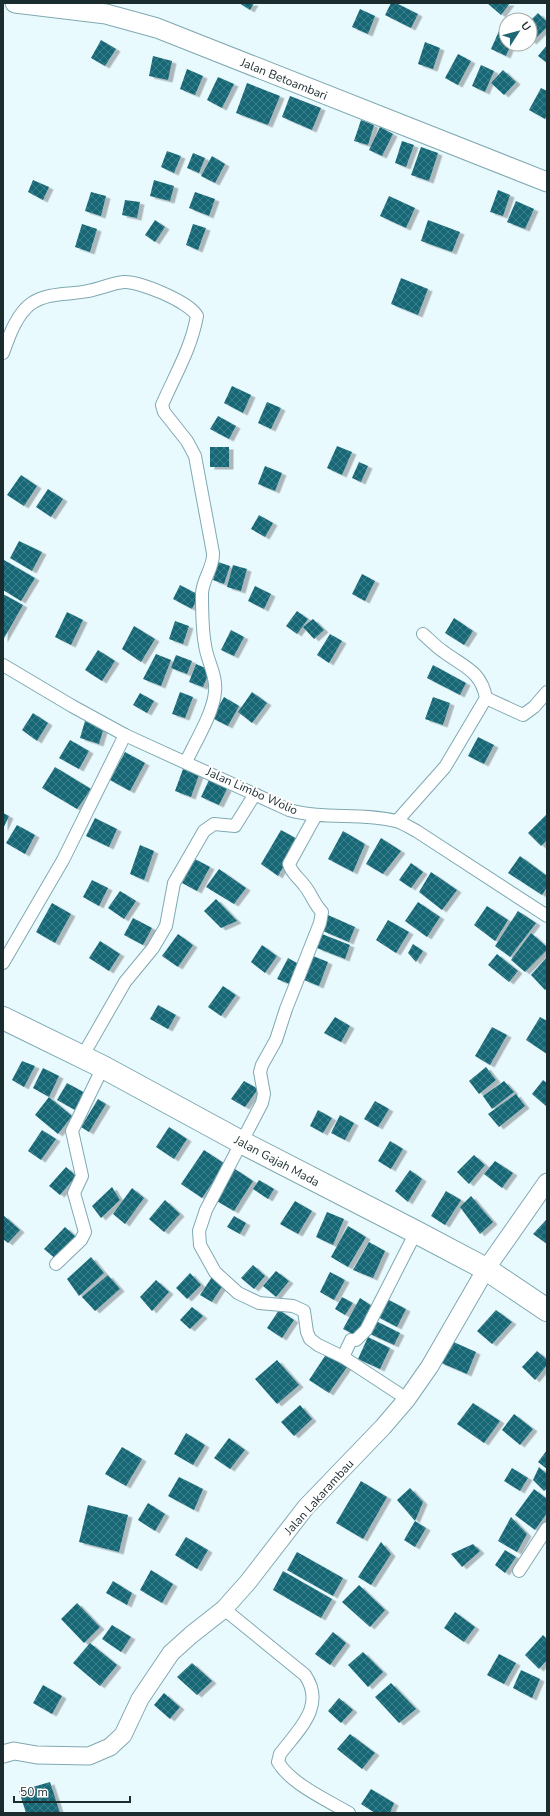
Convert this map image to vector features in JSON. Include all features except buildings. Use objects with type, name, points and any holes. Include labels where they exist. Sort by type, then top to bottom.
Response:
[{"type":"highway","name":"Jalan Gajah Mada","points":[[3,1018],[103,1067],[241,1142],[486,1269],[547,1310]]},
{"type":"main road","name":"Jalan Betoambari","points":[[14,3],[108,8],[547,182]]},
{"type":"street","points":[[3,352],[9,336],[21,316],[30,304],[42,297],[87,291],[124,282],[140,284],[174,299],[195,312],[194,334],[184,361],[162,406],[164,412],[187,441],[195,456],[213,553],[213,559],[204,583],[202,594],[205,645],[216,681],[215,693],[213,704],[186,762]]},
{"type":"street","points":[[397,822],[445,767],[486,698],[484,685],[476,674],[443,652],[423,634]]},
{"type":"street","name":"Jalan Limbo Wolio","points":[[3,665],[72,706],[125,735],[289,810],[306,815],[397,822],[418,832],[547,916]]},
{"type":"street","points":[[486,698],[523,715],[534,707],[547,692]]},
{"type":"street","points":[[3,963],[63,860],[125,735]]},
{"type":"street","points":[[82,1057],[126,982],[152,948],[166,926],[174,883],[204,831],[214,824],[231,827],[235,826],[255,794]]},
{"type":"street","points":[[316,815],[289,864],[293,873],[305,886],[314,902],[322,912],[320,923],[286,1009],[276,1040],[262,1065],[260,1072],[264,1094],[262,1103],[206,1210],[199,1231],[200,1245],[215,1272],[238,1293],[259,1302],[293,1306],[302,1309],[304,1311],[307,1332],[310,1339],[318,1345],[343,1357],[407,1399]]},
{"type":"street","points":[[56,1264],[81,1240],[85,1232],[74,1193],[82,1176],[72,1131],[103,1067]]},
{"type":"street","name":"Jalan Lakarambau","points":[[7,1749],[37,1755],[89,1756],[110,1747],[126,1731],[140,1700],[171,1653],[191,1634],[224,1609],[248,1582],[306,1507],[383,1427],[407,1399],[430,1366],[486,1269],[547,1182]]},
{"type":"street","points":[[343,1357],[351,1340],[356,1340],[366,1330],[416,1232]]},
{"type":"street","points":[[519,1570],[547,1528]]},
{"type":"street","points":[[224,1609],[305,1674],[312,1684],[314,1698],[312,1710],[280,1754],[278,1762],[284,1771],[295,1779],[349,1813]]}]
